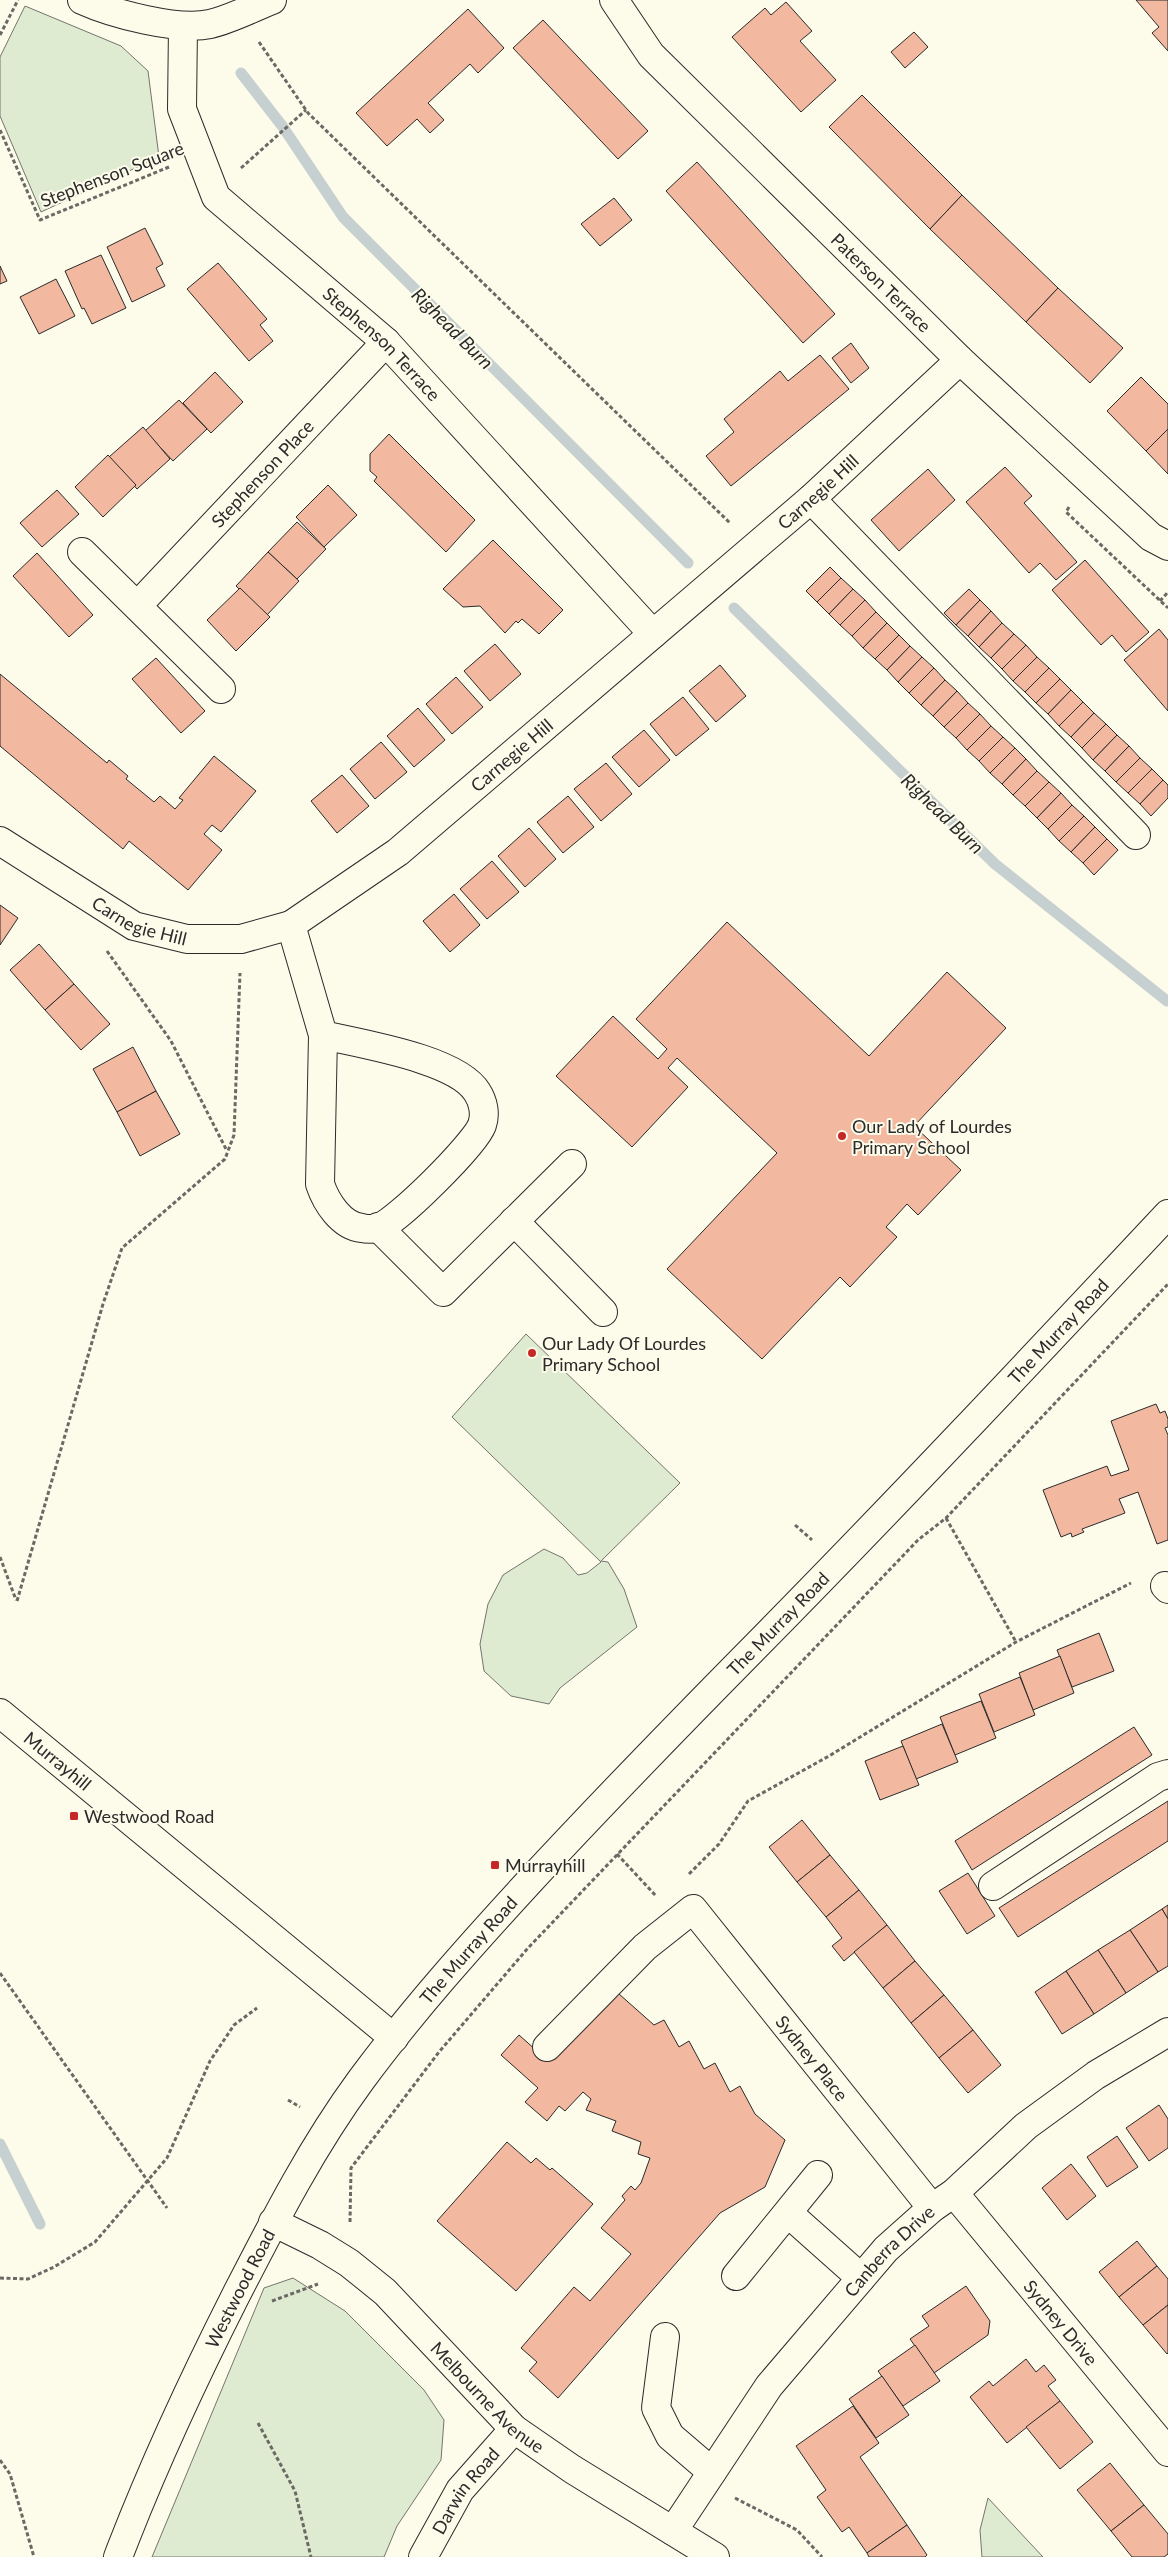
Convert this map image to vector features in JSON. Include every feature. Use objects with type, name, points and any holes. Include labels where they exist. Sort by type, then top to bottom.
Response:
[{"type":"street","points":[[82,0],[104,10],[184,26],[210,24],[272,0]]},
{"type":"street","name":"Paterson Terrace","points":[[614,0],[651,55],[960,360],[1151,537],[1168,546]]},
{"type":"street","name":"Stephenson Terrace","points":[[184,26],[182,109],[216,197],[386,342],[653,634]]},
{"type":"street","name":"Stephenson Place","points":[[138,605],[386,342]]},
{"type":"street","name":"Carnegie Hill","points":[[0,841],[134,926],[187,939],[241,939],[291,925],[398,852],[811,500],[960,360]]},
{"type":"street","points":[[811,500],[1136,835]]},
{"type":"street","points":[[82,552],[138,605],[220,690]]},
{"type":"street","points":[[291,925],[323,1035],[320,1184],[326,1201],[349,1224],[362,1228],[378,1228],[400,1214],[473,1140],[483,1124],[484,1108],[477,1092],[465,1078],[449,1070],[402,1053],[323,1035]]},
{"type":"street","points":[[378,1228],[443,1292],[572,1164]]},
{"type":"street","name":"The Murray Road","points":[[394,2038],[472,1944],[604,1800],[899,1501],[1168,1214]]},
{"type":"street","points":[[514,1221],[603,1312]]},
{"type":"street","name":"Murrayhill","points":[[0,1713],[394,2038]]},
{"type":"street","points":[[992,1886],[1158,1777],[1168,1774]]},
{"type":"street","name":"Sydney Place","points":[[548,2047],[645,1947],[694,1909],[943,2200]]},
{"type":"street","name":"Canberra Drive","points":[[673,2531],[769,2386],[886,2249],[1026,2126],[1096,2075],[1168,2032]]},
{"type":"street","name":"Westwood Road","points":[[118,2557],[141,2496],[186,2394],[273,2222],[359,2082],[394,2038]]},
{"type":"street","points":[[736,2276],[818,2175]]},
{"type":"street","name":"Sydney Drive","points":[[943,2200],[1168,2452]]},
{"type":"street","points":[[788,2213],[861,2278]]},
{"type":"street","name":"Melbourne Avenue","points":[[273,2222],[320,2245],[349,2263],[385,2292],[514,2429],[572,2469],[715,2557]]},
{"type":"street","points":[[665,2337],[656,2408],[670,2436],[708,2478]]},
{"type":"street","name":"Darwin Road","points":[[423,2557],[460,2490],[514,2429]]},
{"type":"path","points":[[0,35],[18,0]]},
{"type":"path","points":[[239,13],[306,110],[755,547]]},
{"type":"path","points":[[264,146],[306,110]]},
{"type":"path","name":"Stephenson Square","points":[[0,130],[40,220],[200,154]]},
{"type":"path","points":[[1160,601],[1168,592]]},
{"type":"path","points":[[0,1557],[17,1601],[102,1304],[122,1248],[225,1159],[228,1152],[234,1135],[241,939]]},
{"type":"path","points":[[106,950],[172,1042],[228,1152]]},
{"type":"path","points":[[268,2303],[324,2281],[349,2263],[351,2168],[439,2052],[515,1963],[918,1540],[946,1518],[1168,1284]]},
{"type":"path","points":[[946,1518],[1016,1642]]},
{"type":"path","points":[[687,1876],[719,1844],[748,1801],[829,1756],[1016,1642],[1136,1581]]},
{"type":"path","points":[[617,1854],[662,1902]]},
{"type":"path","points":[[0,1973],[167,2208]]},
{"type":"path","points":[[0,2278],[28,2279],[54,2267],[94,2242],[166,2158],[210,2061],[234,2026],[257,2008]]},
{"type":"path","points":[[258,2423],[295,2491],[312,2557]]},
{"type":"path","points":[[0,2460],[10,2474],[34,2557]]},
{"type":"path","points":[[708,2478],[797,2530],[822,2557]]},
{"type":"green space","points":[[25,6],[121,46],[148,71],[159,157],[41,212],[0,116],[0,57]]},
{"type":"green space","points":[[526,1334],[680,1483],[601,1561],[608,1562],[624,1589],[637,1627],[560,1688],[549,1704],[511,1696],[484,1671],[480,1644],[488,1604],[503,1575],[544,1549],[563,1558],[578,1575],[587,1573],[601,1562],[452,1417]]},
{"type":"green space","points":[[293,2278],[345,2311],[424,2390],[444,2420],[441,2460],[397,2526],[384,2557],[152,2557],[264,2288]]},
{"type":"green space","points":[[988,2498],[1043,2557],[982,2557],[980,2530]]},
{"type":"building","points":[[1136,0],[1168,0],[1168,51],[1152,33],[1159,27]]},
{"type":"building","points":[[786,2],[812,31],[800,41],[836,80],[801,112],[732,37],[765,8],[771,15]]},
{"type":"building","points":[[468,9],[504,48],[478,73],[470,64],[428,103],[444,120],[430,133],[417,119],[387,146],[356,113]]},
{"type":"building","points":[[543,20],[648,131],[618,159],[513,48]]},
{"type":"building","points":[[914,32],[928,47],[905,68],[891,52]]},
{"type":"building","points":[[862,95],[962,195],[930,229],[829,127]]},
{"type":"building","points":[[697,162],[835,314],[803,343],[666,191]]},
{"type":"building","points":[[962,195],[1058,288],[1026,322],[930,229]]},
{"type":"building","points":[[614,198],[632,220],[600,246],[581,224]]},
{"type":"building","points":[[145,228],[163,264],[156,268],[165,286],[132,302],[107,247]]},
{"type":"building","points":[[101,255],[126,308],[92,324],[84,308],[82,309],[65,271]]},
{"type":"building","points":[[218,263],[267,319],[260,325],[273,341],[249,361],[187,289]]},
{"type":"building","points":[[0,266],[7,281],[0,284]]},
{"type":"building","points":[[56,279],[75,316],[39,334],[20,297]]},
{"type":"building","points":[[1058,288],[1123,348],[1090,383],[1026,322]]},
{"type":"building","points":[[851,343],[869,368],[851,383],[832,358]]},
{"type":"building","points":[[820,355],[849,389],[731,486],[706,456],[734,432],[724,419],[780,371],[788,381]]},
{"type":"building","points":[[215,372],[243,402],[211,433],[183,403]]},
{"type":"building","points":[[1141,377],[1168,404],[1168,429],[1146,451],[1107,411]]},
{"type":"building","points":[[179,400],[207,429],[173,461],[145,431]]},
{"type":"building","points":[[143,427],[170,459],[137,489],[109,457]]},
{"type":"building","points":[[1168,429],[1168,474],[1146,451]]},
{"type":"building","points":[[389,434],[475,520],[446,552],[374,481],[377,477],[370,471],[370,454]]},
{"type":"building","points":[[108,455],[136,485],[103,517],[75,487]]},
{"type":"building","points":[[1005,467],[1032,496],[1024,503],[1077,562],[1056,580],[1040,563],[1029,573],[966,502]]},
{"type":"building","points":[[928,469],[955,500],[899,551],[871,520]]},
{"type":"building","points":[[328,485],[357,515],[324,547],[296,517]]},
{"type":"building","points":[[57,490],[79,514],[42,547],[20,523]]},
{"type":"building","points":[[297,522],[326,549],[297,579],[268,552]]},
{"type":"building","points":[[493,540],[563,610],[539,634],[522,619],[518,623],[516,621],[505,633],[480,606],[463,607],[443,589]]},
{"type":"building","points":[[268,552],[299,581],[267,615],[236,586]]},
{"type":"building","points":[[37,553],[93,615],[69,637],[13,576]]},
{"type":"building","points":[[1085,560],[1149,632],[1126,652],[1112,635],[1101,645],[1052,590]]},
{"type":"building","points":[[830,567],[841,578],[817,602],[806,591]]},
{"type":"building","points":[[841,578],[853,589],[829,614],[817,602]]},
{"type":"building","points":[[240,588],[270,617],[236,651],[207,620]]},
{"type":"building","points":[[853,589],[865,600],[840,625],[829,614]]},
{"type":"building","points":[[969,589],[980,600],[956,625],[944,613]]},
{"type":"building","points":[[865,600],[876,612],[852,636],[840,625]]},
{"type":"building","points":[[980,600],[991,611],[968,636],[956,625]]},
{"type":"building","points":[[991,611],[1002,623],[979,647],[968,636]]},
{"type":"building","points":[[876,612],[887,623],[863,648],[852,636]]},
{"type":"building","points":[[887,623],[899,635],[875,659],[863,648]]},
{"type":"building","points":[[1002,623],[1014,634],[991,658],[979,647]]},
{"type":"building","points":[[1159,629],[1168,640],[1168,711],[1124,660]]},
{"type":"building","points":[[1014,634],[1026,645],[1002,669],[991,658]]},
{"type":"building","points":[[899,635],[910,646],[887,670],[875,659]]},
{"type":"building","points":[[495,644],[521,674],[490,701],[464,671]]},
{"type":"building","points":[[1026,645],[1037,657],[1013,681],[1002,669]]},
{"type":"building","points":[[910,646],[922,657],[898,682],[887,670]]},
{"type":"building","points":[[922,657],[934,668],[909,693],[898,682]]},
{"type":"building","points":[[1037,657],[1049,668],[1025,692],[1013,681]]},
{"type":"building","points":[[156,658],[205,711],[181,733],[132,679]]},
{"type":"building","points":[[720,665],[746,696],[716,722],[689,691]]},
{"type":"building","points":[[934,668],[945,680],[921,705],[909,693]]},
{"type":"building","points":[[1049,668],[1060,679],[1036,703],[1025,692]]},
{"type":"building","points":[[0,674],[107,763],[109,760],[128,776],[126,779],[154,802],[160,796],[175,809],[183,800],[179,798],[214,756],[256,791],[221,832],[212,825],[204,834],[222,850],[188,890],[129,841],[123,849],[0,746]]},
{"type":"building","points":[[456,677],[483,707],[452,734],[426,704]]},
{"type":"building","points":[[1060,679],[1071,690],[1048,714],[1036,703]]},
{"type":"building","points":[[945,680],[957,691],[933,716],[921,705]]},
{"type":"building","points":[[1071,690],[1083,702],[1059,726],[1048,714]]},
{"type":"building","points":[[957,691],[968,703],[944,727],[933,716]]},
{"type":"building","points":[[683,697],[709,729],[676,756],[650,724]]},
{"type":"building","points":[[1083,702],[1094,713],[1071,737],[1059,726]]},
{"type":"building","points":[[968,703],[980,714],[956,738],[944,727]]},
{"type":"building","points":[[418,708],[445,740],[414,767],[387,736]]},
{"type":"building","points":[[1094,713],[1106,724],[1082,748],[1071,737]]},
{"type":"building","points":[[980,714],[991,726],[967,750],[956,738]]},
{"type":"building","points":[[1106,724],[1117,735],[1093,760],[1082,748]]},
{"type":"building","points":[[991,726],[1003,737],[979,761],[967,750]]},
{"type":"building","points":[[644,730],[670,760],[639,787],[612,757]]},
{"type":"building","points":[[1117,735],[1129,746],[1105,771],[1093,760]]},
{"type":"building","points":[[1003,737],[1015,748],[990,773],[979,761]]},
{"type":"building","points":[[381,742],[407,772],[375,799],[350,769]]},
{"type":"building","points":[[1129,746],[1140,758],[1116,782],[1105,771]]},
{"type":"building","points":[[1015,748],[1026,759],[1002,784],[990,773]]},
{"type":"building","points":[[1140,758],[1152,769],[1128,793],[1116,782]]},
{"type":"building","points":[[1026,759],[1037,771],[1013,795],[1002,784]]},
{"type":"building","points":[[606,763],[632,794],[601,821],[574,789]]},
{"type":"building","points":[[1152,769],[1163,780],[1140,804],[1128,793]]},
{"type":"building","points":[[1037,771],[1049,782],[1025,806],[1013,795]]},
{"type":"building","points":[[342,775],[369,806],[337,833],[311,801]]},
{"type":"building","points":[[1163,780],[1168,785],[1168,798],[1151,816],[1140,804]]},
{"type":"building","points":[[1049,782],[1061,793],[1037,818],[1025,806]]},
{"type":"building","points":[[1061,793],[1072,805],[1048,829],[1037,818]]},
{"type":"building","points":[[568,796],[594,827],[563,853],[537,822]]},
{"type":"building","points":[[1072,805],[1084,816],[1059,841],[1048,829]]},
{"type":"building","points":[[1084,816],[1095,827],[1071,852],[1059,841]]},
{"type":"building","points":[[1095,827],[1107,839],[1083,863],[1071,852]]},
{"type":"building","points":[[529,828],[556,859],[525,887],[498,856]]},
{"type":"building","points":[[1107,839],[1118,850],[1094,875],[1083,863]]},
{"type":"building","points":[[492,861],[519,892],[487,919],[460,889]]},
{"type":"building","points":[[454,894],[480,925],[450,952],[423,921]]},
{"type":"building","points":[[0,905],[18,918],[0,945]]},
{"type":"building","name":"Our Lady of Lourdes Primary School","points":[[727,922],[869,1056],[947,972],[1006,1028],[914,1126],[961,1170],[918,1215],[907,1204],[886,1227],[897,1237],[850,1287],[840,1277],[762,1359],[667,1269],[777,1153],[677,1058],[668,1068],[688,1087],[632,1147],[556,1076],[613,1016],[658,1059],[667,1049],[636,1019]]},
{"type":"building","points":[[39,944],[74,984],[45,1010],[10,970]]},
{"type":"building","points":[[74,984],[110,1024],[81,1050],[45,1010]]},
{"type":"building","points":[[133,1047],[156,1091],[117,1112],[93,1069]]},
{"type":"building","points":[[156,1091],[180,1134],[140,1156],[117,1112]]},
{"type":"building","points":[[1156,1404],[1160,1413],[1165,1411],[1168,1419],[1168,1427],[1165,1428],[1168,1435],[1168,1540],[1157,1544],[1138,1492],[1119,1499],[1125,1513],[1082,1529],[1084,1532],[1072,1537],[1071,1533],[1061,1537],[1043,1490],[1107,1466],[1111,1476],[1129,1470],[1111,1421]]},
{"type":"building","points":[[1099,1633],[1114,1671],[1072,1687],[1057,1650]]},
{"type":"building","points":[[1060,1656],[1074,1693],[1033,1710],[1019,1673]]},
{"type":"building","points":[[1020,1677],[1035,1715],[994,1732],[979,1694]]},
{"type":"building","points":[[981,1701],[996,1738],[955,1755],[940,1717]]},
{"type":"building","points":[[942,1724],[958,1762],[916,1779],[901,1741]]},
{"type":"building","points":[[1134,1727],[1152,1755],[972,1870],[955,1841]]},
{"type":"building","points":[[903,1746],[919,1785],[880,1800],[865,1761]]},
{"type":"building","points":[[1168,1801],[1168,1841],[1018,1937],[999,1908]]},
{"type":"building","points":[[802,1820],[830,1855],[797,1882],[769,1847]]},
{"type":"building","points":[[830,1855],[859,1890],[826,1917],[797,1882]]},
{"type":"building","points":[[968,1873],[995,1916],[967,1934],[939,1891]]},
{"type":"building","points":[[859,1890],[887,1925],[844,1961],[832,1946],[842,1938],[826,1917]]},
{"type":"building","points":[[1168,1905],[1168,1919],[1162,1909]]},
{"type":"building","points":[[1162,1909],[1168,1919],[1168,1966],[1158,1972],[1130,1930]]},
{"type":"building","points":[[887,1925],[915,1961],[883,1988],[854,1952]]},
{"type":"building","points":[[1130,1930],[1158,1972],[1126,1993],[1098,1950]]},
{"type":"building","points":[[1098,1950],[1126,1993],[1094,2014],[1066,1971]]},
{"type":"building","points":[[915,1961],[944,1995],[911,2023],[883,1988]]},
{"type":"building","points":[[1066,1971],[1094,2014],[1062,2034],[1035,1992]]},
{"type":"building","points":[[610,1986],[654,2025],[664,2020],[679,2047],[689,2041],[704,2069],[715,2063],[730,2092],[740,2086],[755,2114],[785,2140],[765,2187],[720,2213],[558,2398],[529,2371],[537,2362],[521,2348],[574,2287],[590,2301],[631,2254],[601,2228],[625,2200],[622,2196],[631,2186],[635,2190],[641,2183],[650,2158],[638,2154],[641,2142],[612,2131],[616,2121],[586,2110],[591,2099],[583,2092],[565,2111],[559,2106],[547,2121],[525,2102],[538,2088],[501,2055],[519,2035],[546,2059]]},
{"type":"building","points":[[944,1995],[973,2030],[939,2058],[911,2023]]},
{"type":"building","points":[[973,2030],[1001,2065],[968,2093],[939,2058]]},
{"type":"building","points":[[1159,2105],[1168,2119],[1168,2148],[1149,2161],[1126,2128]]},
{"type":"building","points":[[1117,2136],[1138,2167],[1107,2187],[1087,2157]]},
{"type":"building","points":[[507,2142],[531,2163],[536,2158],[550,2170],[552,2168],[593,2204],[516,2291],[437,2221]]},
{"type":"building","points":[[1071,2164],[1096,2196],[1067,2220],[1042,2188]]},
{"type":"building","points":[[1137,2241],[1157,2266],[1119,2297],[1099,2272]]},
{"type":"building","points":[[1157,2266],[1168,2279],[1168,2305],[1143,2325],[1119,2297]]},
{"type":"building","points":[[966,2286],[990,2321],[988,2335],[934,2373],[910,2339],[929,2326],[922,2316]]},
{"type":"building","points":[[1168,2305],[1168,2353],[1167,2354],[1143,2325]]},
{"type":"building","points":[[915,2345],[940,2381],[903,2406],[878,2371]]},
{"type":"building","points":[[1026,2359],[1036,2372],[1044,2365],[1056,2380],[1048,2386],[1060,2401],[1007,2443],[970,2397],[989,2381],[993,2386]]},
{"type":"building","points":[[882,2376],[909,2415],[876,2438],[849,2399]]},
{"type":"building","points":[[1060,2401],[1093,2442],[1060,2469],[1026,2427]]},
{"type":"building","points":[[853,2406],[879,2443],[860,2457],[907,2525],[867,2553],[849,2527],[842,2532],[817,2497],[826,2490],[796,2446]]},
{"type":"building","points":[[1110,2463],[1144,2505],[1111,2531],[1077,2490]]},
{"type":"building","points":[[1144,2505],[1168,2534],[1168,2554],[1164,2557],[1132,2557],[1111,2531]]},
{"type":"building","points":[[907,2525],[927,2555],[925,2557],[869,2557],[867,2553]]},
{"type":"waterway","name":"Righead Burn","points":[[241,73],[283,127],[343,217],[688,563]]},
{"type":"waterway","name":"Righead Burn","points":[[734,608],[995,864],[1167,1001]]},
{"type":"waterway","points":[[0,2144],[40,2224]]},
{"type":"place","name":"Our Lady of Lourdes Primary School","points":[[842,1136]]},
{"type":"place","name":"Our Lady Of Lourdes Primary School","points":[[532,1353]]},
{"type":"place","name":"Westwood Road","points":[[74,1816]]},
{"type":"place","name":"Murrayhill","points":[[495,1865]]}]
